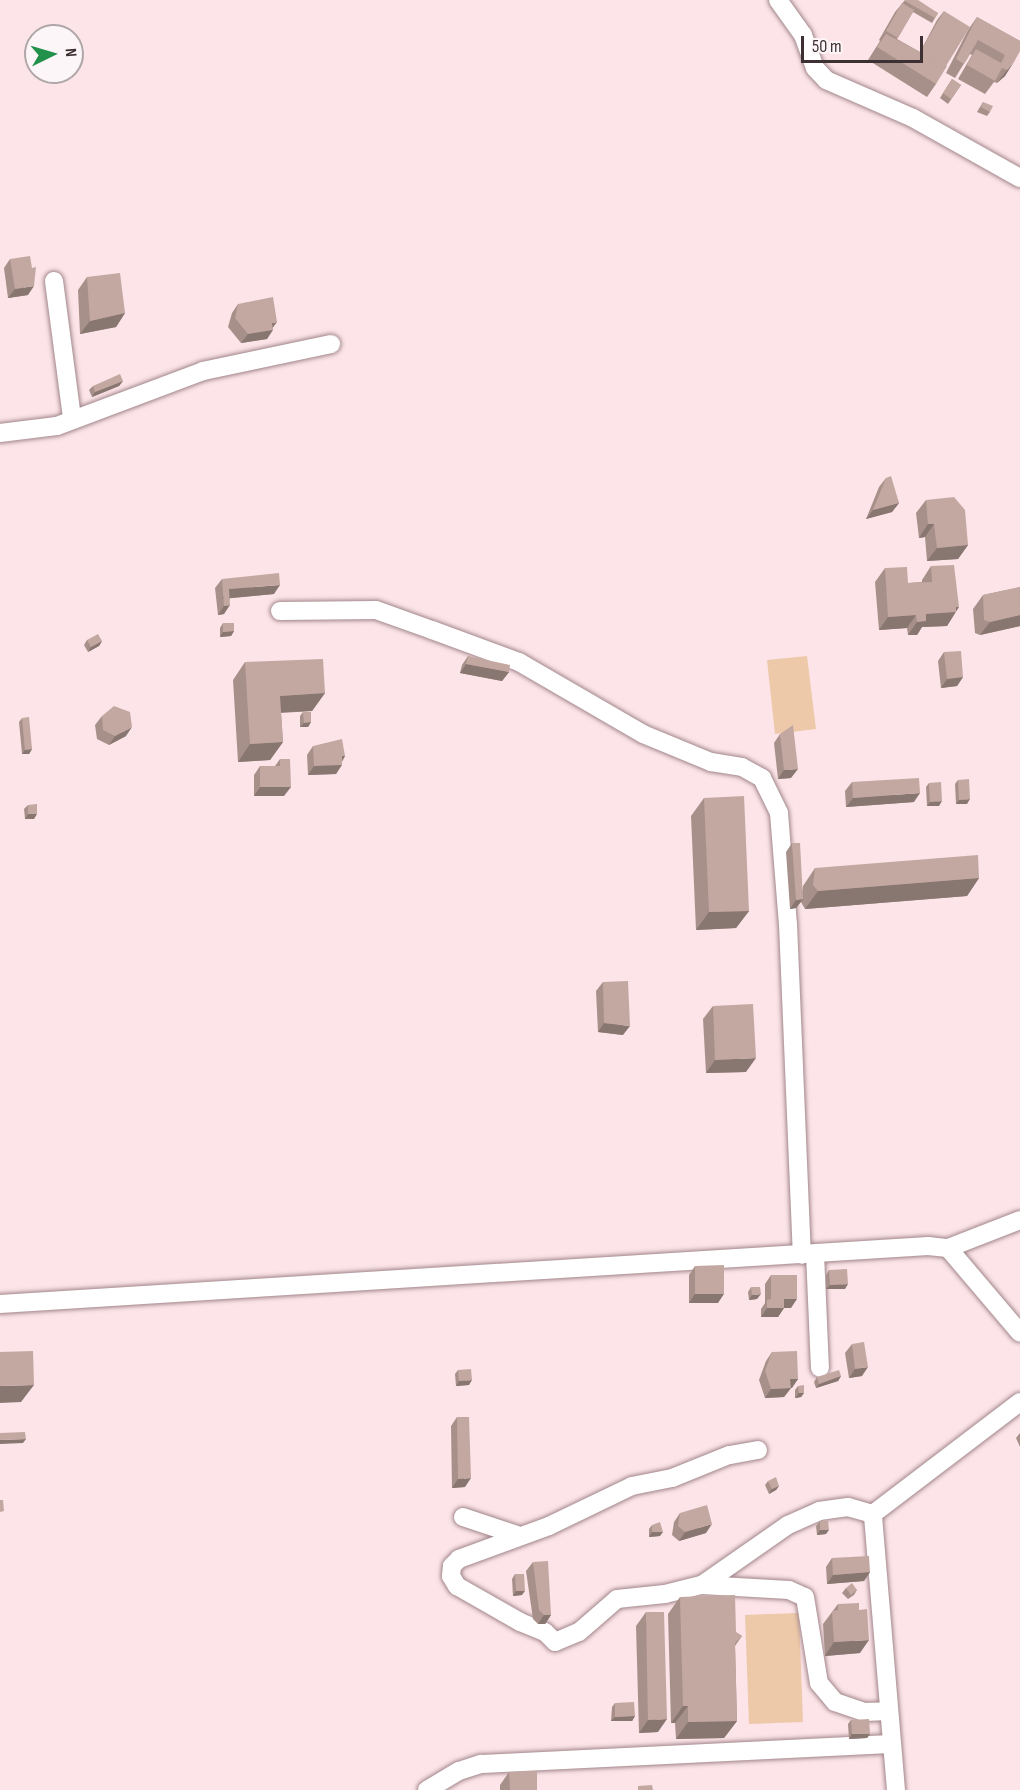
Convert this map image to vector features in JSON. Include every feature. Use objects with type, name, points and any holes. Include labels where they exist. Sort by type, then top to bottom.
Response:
[{"type":"street","points":[[778,0],[803,35],[815,68],[826,80],[913,118],[1020,178]]},
{"type":"street","points":[[54,281],[72,418]]},
{"type":"street","points":[[0,433],[57,426],[72,418],[203,372],[331,344]]},
{"type":"street","points":[[280,610],[376,610],[519,662],[643,734],[711,762],[742,767],[762,778],[779,813],[788,913],[808,1254],[820,1368]]},
{"type":"street","points":[[0,1304],[928,1246],[948,1248],[1020,1220]]},
{"type":"street","points":[[948,1248],[1020,1333]]},
{"type":"street","points":[[873,1514],[1020,1402]]},
{"type":"street","points":[[758,1450],[729,1455],[672,1478],[632,1486],[549,1526],[517,1535],[459,1559],[452,1566],[451,1576],[457,1586],[520,1623],[545,1632],[555,1642],[579,1632],[617,1599],[665,1594],[702,1586],[789,1590],[805,1597],[819,1683],[835,1702],[864,1712],[889,1711]]},
{"type":"street","points":[[702,1586],[788,1525],[819,1511],[848,1507],[873,1514]]},
{"type":"street","points":[[873,1514],[896,1790]]},
{"type":"street","points":[[463,1517],[517,1535]]},
{"type":"street","points":[[427,1790],[459,1771],[481,1764],[891,1744]]},
{"type":"shaded area","points":[[807,656],[816,729],[775,734],[767,660]]},
{"type":"shaded area","points":[[799,1613],[803,1722],[749,1724],[745,1615]]},
{"type":"building","points":[[905,0],[918,0],[938,13],[935,18]]},
{"type":"building","points":[[902,3],[914,10],[898,38],[886,31]]},
{"type":"building","points":[[944,11],[970,27],[946,66],[920,52]]},
{"type":"building","points":[[977,17],[1020,41],[1020,51],[1014,62],[1007,70],[1002,68],[995,81],[967,65],[976,49],[1001,63],[1005,55],[978,40],[964,64],[956,59]]},
{"type":"building","points":[[886,34],[947,66],[936,84],[877,47]]},
{"type":"building","points":[[952,79],[961,85],[951,99],[943,93]]},
{"type":"building","points":[[983,102],[993,106],[990,112],[981,107]]},
{"type":"building","points":[[30,256],[32,268],[36,267],[34,286],[15,289],[10,259]]},
{"type":"building","points":[[120,273],[125,313],[90,321],[87,277]]},
{"type":"building","points":[[273,297],[277,322],[272,323],[273,330],[248,334],[235,318],[238,304]]},
{"type":"building","points":[[120,374],[123,381],[95,392],[93,386]]},
{"type":"building","points":[[891,476],[899,503],[873,510],[886,478]]},
{"type":"building","points":[[954,497],[965,510],[968,545],[937,548],[934,524],[928,524],[926,500]]},
{"type":"building","points":[[954,565],[959,607],[956,607],[956,612],[926,614],[926,621],[917,622],[916,615],[888,617],[885,568],[907,567],[908,583],[932,582],[931,566]]},
{"type":"building","points":[[279,573],[280,585],[229,589],[230,605],[224,606],[222,579]]},
{"type":"building","points":[[1020,587],[1020,615],[990,622],[984,620],[983,595]]},
{"type":"building","points":[[223,623],[234,623],[234,631],[223,632]]},
{"type":"building","points":[[98,634],[102,641],[91,647],[87,640]]},
{"type":"building","points":[[961,651],[963,677],[947,679],[944,652]]},
{"type":"building","points":[[468,656],[510,665],[509,672],[466,664]]},
{"type":"building","points":[[323,659],[325,693],[280,696],[283,742],[250,744],[245,662]]},
{"type":"building","points":[[114,706],[130,712],[132,727],[115,736],[103,730],[102,716]]},
{"type":"building","points":[[303,712],[311,712],[311,722],[304,723]]},
{"type":"building","points":[[29,717],[32,749],[25,750],[22,718]]},
{"type":"building","points":[[793,725],[798,769],[784,770],[780,734]]},
{"type":"building","points":[[342,739],[345,756],[342,756],[342,765],[314,766],[313,746]]},
{"type":"building","points":[[280,759],[290,759],[291,787],[260,787],[260,766],[280,766]]},
{"type":"building","points":[[919,778],[920,793],[853,798],[852,782]]},
{"type":"building","points":[[969,779],[970,799],[959,800],[958,780]]},
{"type":"building","points":[[941,782],[942,801],[930,802],[929,783]]},
{"type":"building","points":[[744,796],[749,911],[709,912],[704,798]]},
{"type":"building","points":[[37,804],[37,814],[28,814],[28,805]]},
{"type":"building","points":[[792,843],[800,843],[803,899],[796,900]]},
{"type":"building","points":[[978,855],[979,878],[818,891],[813,885],[815,868]]},
{"type":"building","points":[[628,981],[630,1026],[604,1023],[603,982]]},
{"type":"building","points":[[753,1004],[756,1058],[715,1060],[713,1006]]},
{"type":"building","points":[[724,1265],[724,1294],[695,1294],[695,1266]]},
{"type":"building","points":[[847,1269],[848,1284],[830,1285],[829,1270]]},
{"type":"building","points":[[771,1275],[797,1275],[797,1299],[784,1299],[784,1308],[767,1308],[767,1300],[771,1299]]},
{"type":"building","points":[[751,1287],[760,1287],[761,1294],[752,1295]]},
{"type":"building","points":[[864,1342],[868,1367],[855,1369],[852,1344]]},
{"type":"building","points":[[33,1351],[34,1385],[0,1386],[0,1352]]},
{"type":"building","points":[[797,1351],[798,1379],[790,1379],[791,1388],[771,1389],[765,1371],[772,1352]]},
{"type":"building","points":[[471,1369],[472,1380],[459,1381],[458,1370]]},
{"type":"building","points":[[839,1370],[841,1376],[819,1384],[817,1377]]},
{"type":"building","points":[[804,1385],[804,1393],[799,1393],[798,1386]]},
{"type":"building","points":[[457,1417],[469,1417],[471,1478],[458,1479]]},
{"type":"building","points":[[25,1432],[26,1439],[0,1440],[0,1433]]},
{"type":"building","points":[[776,1477],[779,1486],[772,1489],[768,1481]]},
{"type":"building","points":[[0,1500],[3,1500],[4,1511],[0,1512]]},
{"type":"building","points":[[707,1505],[712,1524],[685,1532],[678,1526],[680,1513]]},
{"type":"building","points":[[820,1521],[828,1521],[829,1530],[820,1530]]},
{"type":"building","points":[[660,1522],[663,1532],[652,1532],[652,1525]]},
{"type":"building","points":[[869,1556],[870,1572],[833,1575],[832,1558]]},
{"type":"building","points":[[548,1561],[551,1615],[544,1615],[539,1610],[533,1562]]},
{"type":"building","points":[[515,1574],[524,1574],[525,1591],[516,1591]]},
{"type":"building","points":[[852,1583],[857,1590],[851,1595],[846,1588]]},
{"type":"building","points":[[735,1595],[736,1632],[742,1636],[735,1643],[737,1721],[688,1722],[688,1706],[683,1706],[680,1597]]},
{"type":"building","points":[[859,1603],[859,1610],[867,1609],[869,1640],[834,1642],[832,1611],[838,1610],[838,1604]]},
{"type":"building","points":[[646,1612],[664,1612],[667,1719],[648,1720]]},
{"type":"building","points":[[634,1702],[635,1716],[615,1717],[615,1703]]},
{"type":"building","points":[[869,1719],[870,1734],[852,1734],[851,1720]]},
{"type":"building","points":[[537,1771],[537,1790],[510,1790],[509,1772]]},
{"type":"building","points":[[652,1785],[653,1790],[638,1790],[638,1786]]}]
